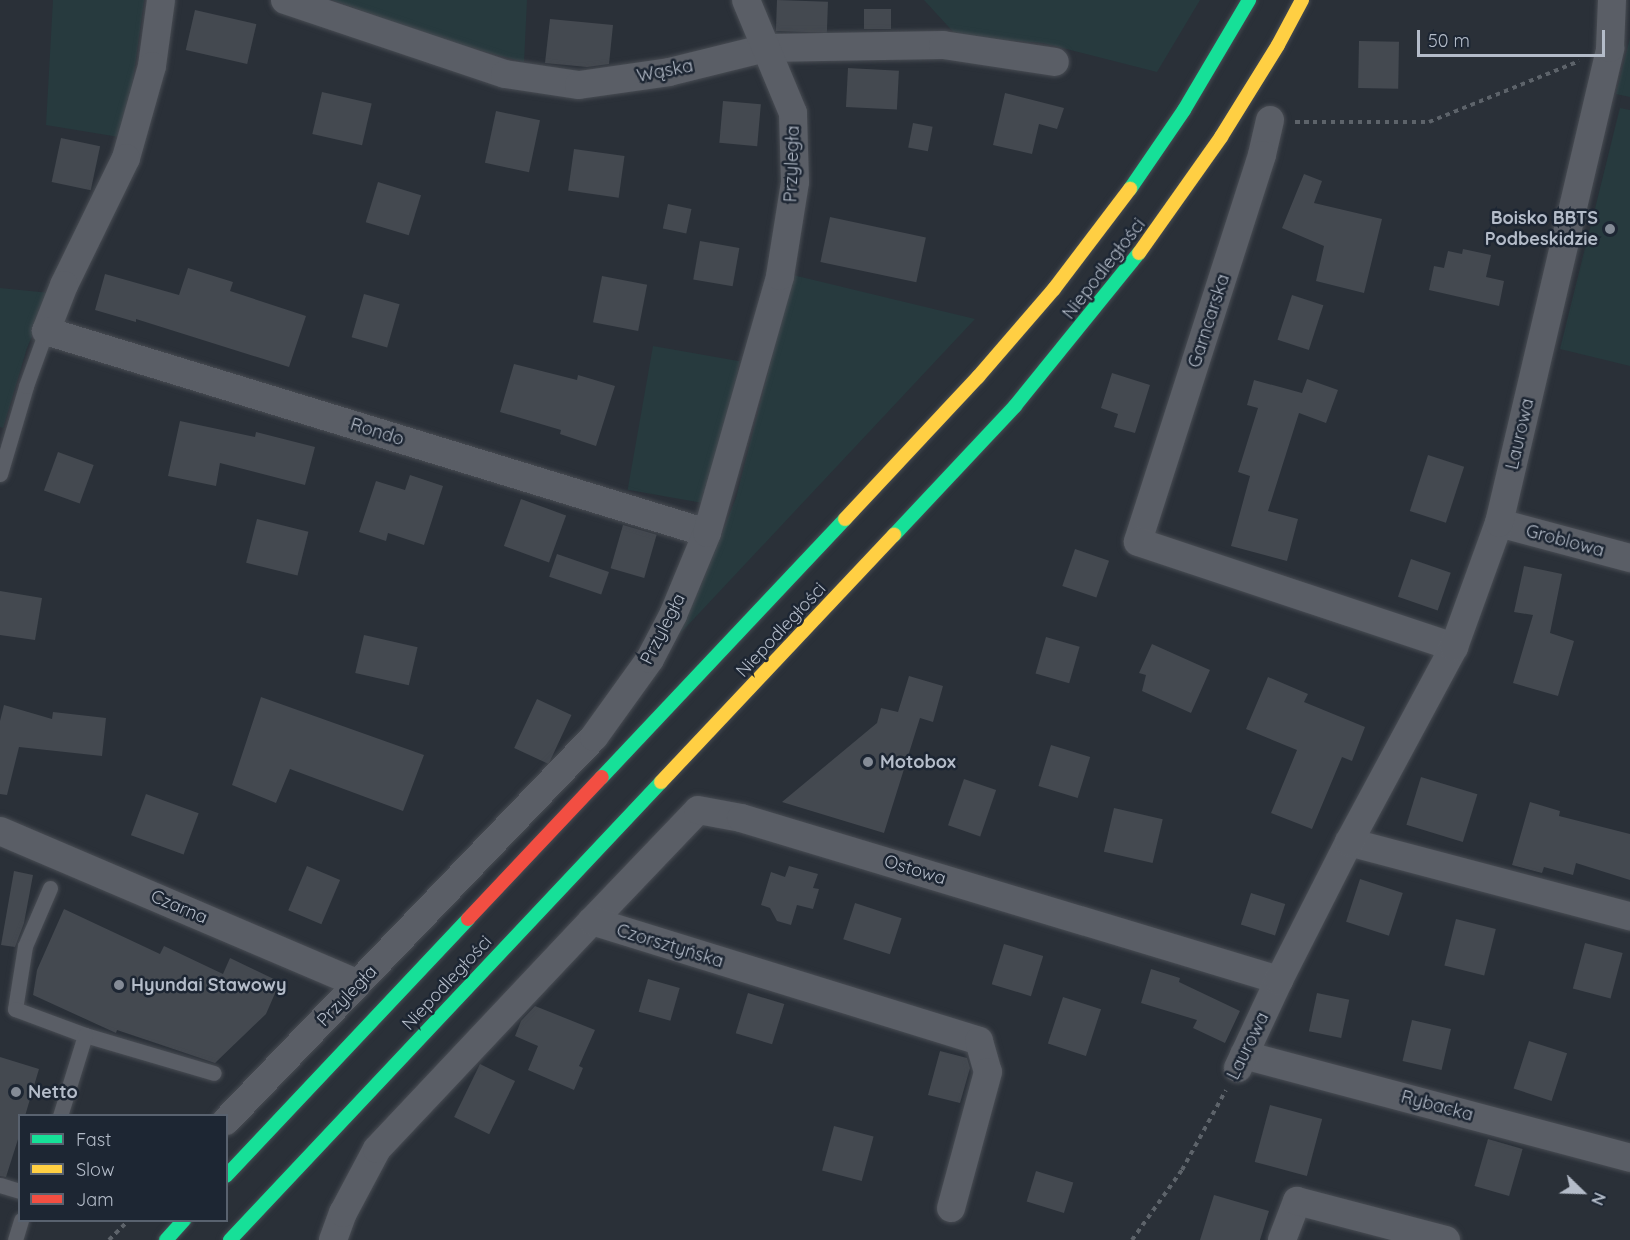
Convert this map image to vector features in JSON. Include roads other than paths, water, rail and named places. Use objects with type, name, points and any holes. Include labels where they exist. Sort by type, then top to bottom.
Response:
[{"type":"highway","name":"Niepodległości","points":[[228,1174],[986,368],[1054,289],[1119,205],[1184,110],[1249,0]]},
{"type":"highway","name":"Niepodległości","points":[[230,1240],[1015,406],[1154,235],[1221,137],[1278,45],[1302,0]]},
{"type":"highway","points":[[166,1240],[183,1222]]},
{"type":"street","points":[[46,331],[64,285],[126,158],[152,66],[161,0]]},
{"type":"street","name":"Wąska","points":[[285,0],[505,74],[579,85],[669,72],[766,48],[943,45],[1055,62]]},
{"type":"street","name":"Przyległa","points":[[228,1119],[566,768],[620,703],[650,659],[673,615],[707,533],[780,276],[795,182],[793,113],[746,0]]},
{"type":"street","name":"Laurowa","points":[[1241,1062],[1279,980],[1349,842],[1454,647],[1499,523],[1610,48],[1612,0]]},
{"type":"street","name":"Garncarska","points":[[1270,120],[1262,155],[1138,542],[1454,647]]},
{"type":"street","name":"Rondo","points":[[46,331],[707,533]]},
{"type":"street","name":"Groblowa","points":[[1499,523],[1630,558]]},
{"type":"street","name":"Ostowa","points":[[592,921],[698,810],[741,818],[1279,980]]},
{"type":"street","name":"Czarna","points":[[0,831],[358,984]]},
{"type":"street","points":[[1349,842],[1630,916]]},
{"type":"street","name":"Czorsztyńska","points":[[333,1240],[343,1214],[377,1149],[592,921],[979,1041],[988,1072],[951,1208]]},
{"type":"street","name":"Rybacka","points":[[1241,1062],[1630,1158]]},
{"type":"street","points":[[1282,1240],[1297,1201],[1446,1240]]},
{"type":"lane","points":[[0,474],[26,386],[46,331]]},
{"type":"lane","points":[[50,888],[25,946],[15,1009],[85,1035],[214,1073]]},
{"type":"lane","points":[[61,1114],[85,1035]]},
{"type":"lane","points":[[0,1185],[18,1190]]},
{"type":"lane","points":[[15,1240],[21,1222]]},
{"type":"place","name":"Boisko BBTS Podbeskidzie","points":[[1610,229]]},
{"type":"place","name":"Motobox","points":[[868,762]]},
{"type":"place","name":"Hyundai Stawowy","points":[[119,985]]},
{"type":"place","name":"Netto","points":[[16,1092]]}]
